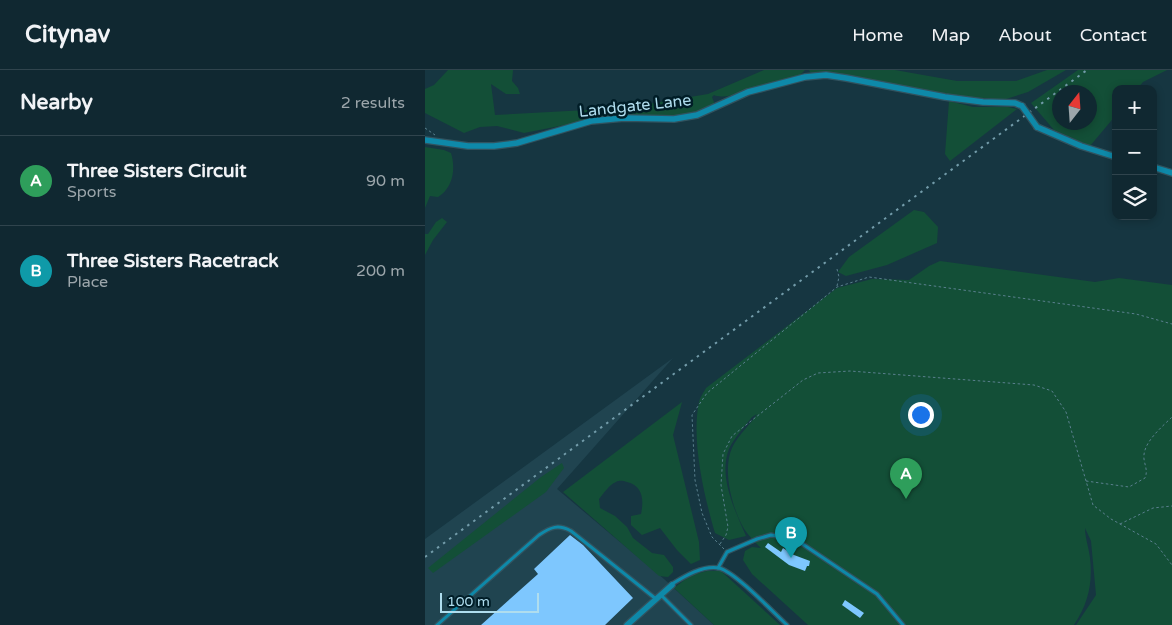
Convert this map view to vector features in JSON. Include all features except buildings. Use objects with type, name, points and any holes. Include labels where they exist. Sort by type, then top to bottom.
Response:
[{"type":"street","name":"Landgate Lane","points":[[425,140],[468,146],[494,146],[517,142],[591,121],[624,118],[674,119],[697,115],[748,92],[805,76],[826,75],[945,97],[983,102],[1015,103],[1022,106],[1037,127],[1081,146],[1112,156]]},
{"type":"street","points":[[1157,169],[1172,172]]},
{"type":"street","points":[[627,625],[672,584]]},
{"type":"lane","points":[[437,625],[551,526],[562,526],[571,531],[658,597],[691,625]]},
{"type":"lane","points":[[718,568],[727,552],[757,538],[771,535],[795,539],[877,594],[903,625]]},
{"type":"lane","points":[[672,584],[689,573],[718,568],[730,573],[787,625]]},
{"type":"path","points":[[837,269],[839,277],[837,287]]},
{"type":"path","points":[[727,552],[712,537],[702,512],[695,480],[692,415],[707,393],[837,287],[869,277],[1136,314],[1172,324]]},
{"type":"path","points":[[720,545],[729,527],[721,485],[723,454],[732,436],[803,380],[818,373],[850,371],[1034,385],[1052,391],[1066,412],[1093,505],[1111,520],[1156,544],[1172,565]]},
{"type":"path","points":[[1085,480],[1129,487],[1145,478],[1147,474],[1143,457],[1146,447],[1172,417]]},
{"type":"path","points":[[1120,524],[1153,508],[1172,506]]},
{"type":"shaded area","points":[[673,358],[557,489],[664,579],[714,625],[425,625],[425,539]]},
{"type":"green space","points":[[448,70],[513,70],[512,81],[520,94],[506,94],[491,84],[495,115],[624,108],[708,94],[764,70],[805,70],[800,75],[755,90],[731,96],[714,95],[712,97],[715,105],[698,114],[680,117],[580,122],[524,133],[497,126],[480,127],[464,133],[425,113],[425,89],[434,85]]},
{"type":"green space","points":[[809,70],[895,70],[957,81],[1016,81],[1047,70],[1066,70],[1028,92],[1003,100],[950,95],[844,75],[814,74]]},
{"type":"green space","points":[[1078,70],[1167,70],[1140,85],[1112,85],[1112,120],[1090,146],[1054,130],[1097,130],[1097,85],[1057,85]]},
{"type":"green space","points":[[1052,88],[1052,128],[1031,103]]},
{"type":"green space","points":[[949,101],[973,107],[1008,107],[1017,109],[950,161],[945,154]]},
{"type":"green space","points":[[425,147],[451,153],[453,172],[447,189],[438,197],[430,196],[425,208]]},
{"type":"green space","points":[[914,210],[924,212],[938,227],[937,243],[887,265],[846,276],[838,272],[849,257]]},
{"type":"green space","points":[[442,218],[447,222],[433,240],[425,255],[425,234],[428,234],[436,222]]},
{"type":"green space","points":[[940,261],[1095,282],[1119,278],[1172,285],[1172,625],[1076,625],[1096,595],[1091,541],[1085,528],[1090,558],[1090,585],[1083,609],[1074,625],[808,625],[752,574],[743,560],[745,551],[752,547],[761,548],[743,527],[739,519],[732,499],[728,467],[732,448],[757,414],[752,417],[729,449],[725,471],[729,493],[737,515],[746,536],[729,540],[715,533],[703,485],[698,450],[697,417],[699,402],[706,388],[837,288],[872,279],[909,280]]},
{"type":"green space","points":[[682,402],[673,435],[699,542],[700,560],[691,564],[660,528],[642,535],[631,525],[631,516],[641,514],[642,504],[639,490],[632,484],[622,481],[613,483],[599,499],[600,508],[615,516],[627,527],[633,538],[652,553],[664,555],[673,567],[673,572],[668,577],[659,576],[563,492]]},
{"type":"green space","points":[[562,463],[564,468],[546,492],[433,573],[428,568],[541,477]]},
{"type":"green space","points":[[707,571],[721,571],[780,625],[714,625],[674,588],[691,575]]},
{"type":"railway","points":[[425,557],[1087,70]]},
{"type":"place","name":"Three Sisters Circuit","points":[[906,499]]},
{"type":"place","name":"Three Sisters Racetrack","points":[[791,558]]}]
